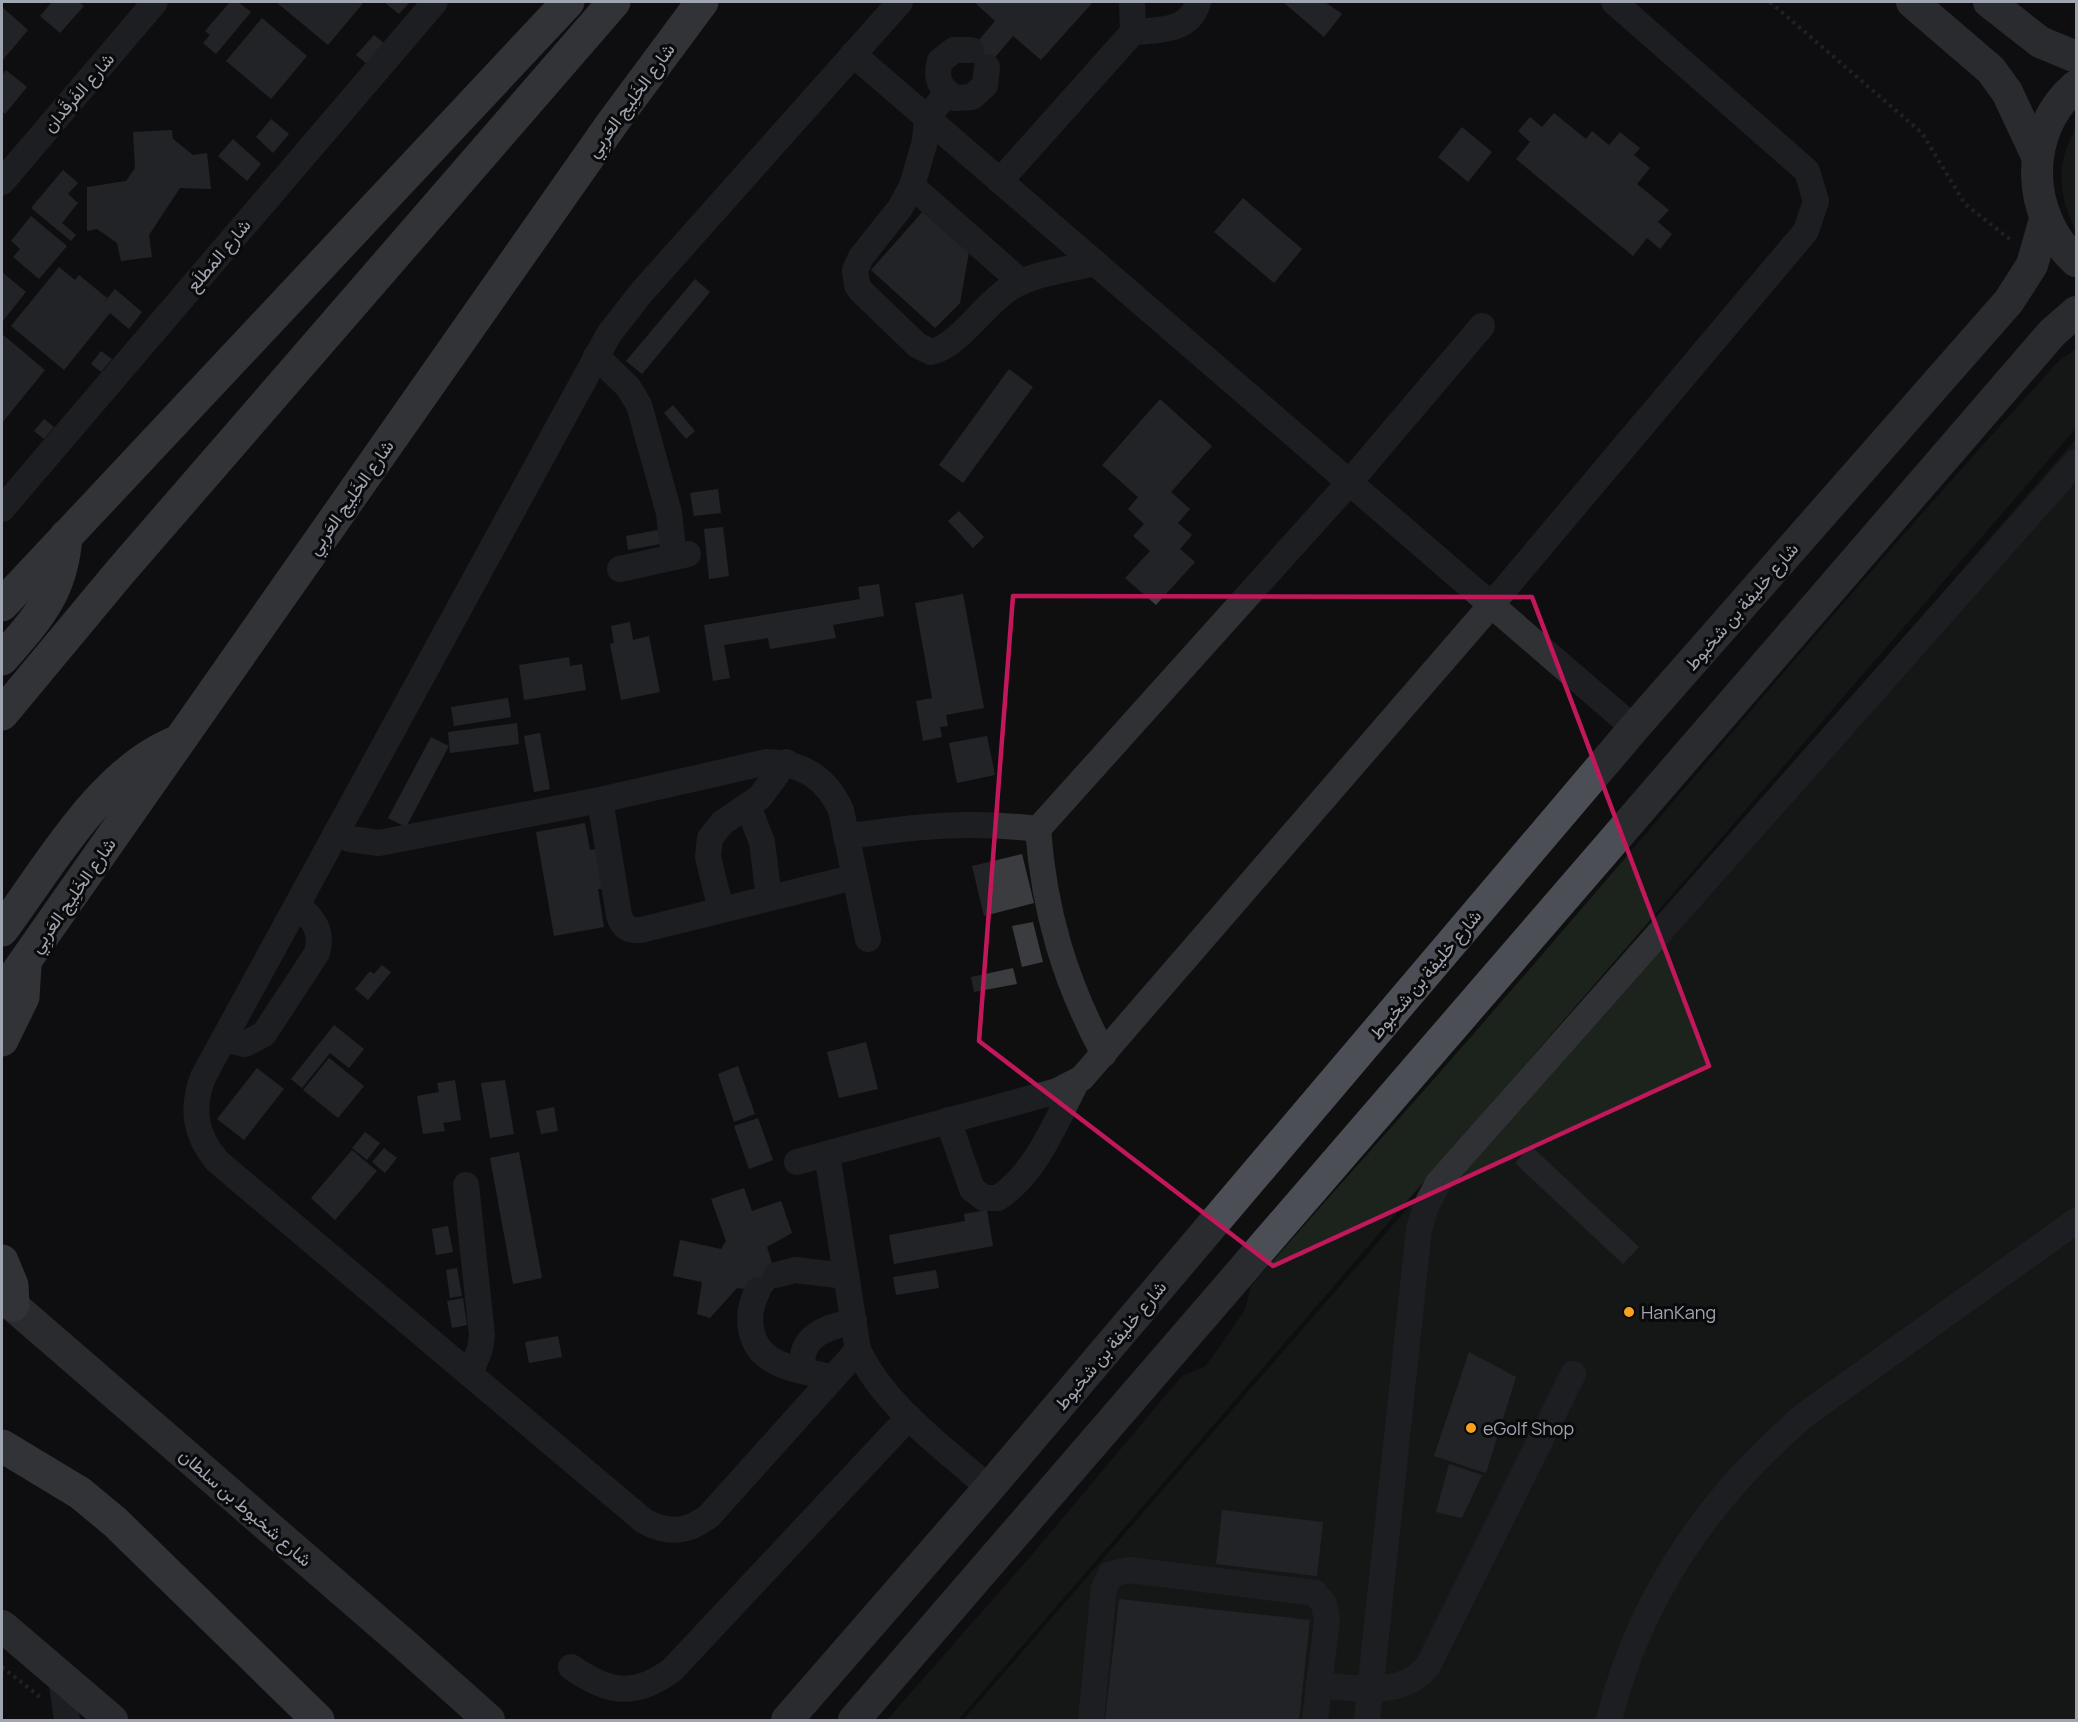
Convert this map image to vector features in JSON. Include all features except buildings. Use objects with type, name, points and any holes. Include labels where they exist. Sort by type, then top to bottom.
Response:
[{"type":"highway","points":[[2,605],[568,2]]},
{"type":"highway","points":[[2,714],[120,572],[615,2]]},
{"type":"highway","name":"شارع الخَلِيج العَربِي","points":[[2,994],[606,132],[702,2]]},
{"type":"highway","points":[[2,659],[50,600],[65,558],[66,536]]},
{"type":"highway","points":[[2,930],[111,785],[143,759],[180,740]]},
{"type":"highway","points":[[2,1040],[23,997],[24,962]]},
{"type":"highway","points":[[2,1261],[12,1285],[7,1301]]},
{"type":"highway","points":[[2,1446],[70,1487],[115,1522],[318,1720]]},
{"type":"main road","points":[[1912,2],[1991,70],[2007,93],[2037,156]]},
{"type":"main road","points":[[1992,3],[2040,42],[2076,57]]},
{"type":"main road","points":[[2076,86],[2065,95],[2047,123],[2037,156],[2037,188],[2045,219],[2062,249],[2076,261]]},
{"type":"main road","name":"شارع خليفة بن شخبوط","points":[[787,1720],[989,1488],[1634,728],[2009,301],[2034,258],[2045,219]]},
{"type":"main road","points":[[854,1720],[2052,333],[2076,312]]},
{"type":"main road","name":"شارع شخبوط بن سلطان","points":[[7,1301],[489,1720]]},
{"type":"main road","points":[[2,1626],[112,1720]]},
{"type":"street","name":"شارع الفَرقَدان","points":[[2,182],[155,2]]},
{"type":"street","name":"شارع المَطلَع","points":[[2,509],[435,2]]},
{"type":"street","points":[[858,1350],[709,1516],[697,1525],[670,1531],[644,1521],[216,1161],[205,1147],[198,1130],[195,1112],[196,1094],[224,1039],[596,356],[641,293],[900,2]]},
{"type":"street","points":[[1000,181],[1132,32],[1132,2]]},
{"type":"street","points":[[1132,32],[1182,25],[1190,18],[1198,2]]},
{"type":"street","points":[[948,1120],[972,1190],[984,1198],[998,1198],[1017,1181],[1040,1151],[1076,1083],[1104,1054],[1492,604],[1806,231],[1816,201],[1807,171],[1614,2]]},
{"type":"street","points":[[954,50],[979,58],[985,85],[972,97],[955,98],[947,93],[938,79],[940,61],[954,50]]},
{"type":"street","points":[[853,54],[1348,484],[1492,604],[1634,728]]},
{"type":"street","points":[[947,93],[927,118],[925,141],[912,186],[900,208],[857,263],[855,278],[861,291],[923,350],[939,351],[998,297],[1021,282],[1095,263]]},
{"type":"street","points":[[912,186],[1021,282]]},
{"type":"street","points":[[1104,1054],[1085,1019],[1057,946],[1043,879],[1038,829],[1348,484],[1482,326]]},
{"type":"street","points":[[596,356],[628,387],[639,405],[681,555],[620,569]]},
{"type":"street","points":[[1367,1720],[1419,1229],[1426,1206],[1438,1183],[2076,462]]},
{"type":"street","points":[[336,833],[350,839],[379,843],[600,800],[767,762],[786,762],[813,773],[833,793],[841,810],[868,939]]},
{"type":"street","points":[[721,910],[707,847],[715,830],[748,806],[770,786],[786,762]]},
{"type":"street","points":[[600,800],[619,915],[624,926],[629,929],[641,930],[855,877]]},
{"type":"street","points":[[748,806],[765,851],[769,898]]},
{"type":"street","points":[[846,837],[932,824],[1003,825],[1038,829]]},
{"type":"street","points":[[224,1039],[245,1044],[264,1034],[317,953],[320,943],[315,923],[297,905]]},
{"type":"street","points":[[797,1162],[1076,1083]]},
{"type":"street","points":[[827,1154],[858,1350],[879,1387],[909,1417],[989,1488]]},
{"type":"street","points":[[466,1185],[482,1335],[480,1349],[470,1374]]},
{"type":"street","points":[[1609,1720],[1626,1665],[1654,1599],[1691,1537],[1747,1468],[1778,1438],[1814,1409],[2076,1221]]},
{"type":"street","points":[[833,1378],[770,1359],[755,1343],[751,1333],[750,1311],[767,1283],[795,1270],[846,1276]]},
{"type":"street","points":[[803,1370],[803,1351],[814,1334],[854,1321]]},
{"type":"street","points":[[1319,1685],[1370,1689],[1402,1685],[1417,1680],[1428,1666],[1573,1374]]},
{"type":"street","points":[[571,1667],[593,1683],[609,1688],[626,1689],[643,1687],[672,1670],[909,1417]]},
{"type":"street","points":[[1091,1720],[1104,1588],[1111,1574],[1129,1570],[1315,1593],[1324,1604],[1327,1621],[1315,1720]]},
{"type":"street","points":[[61,1677],[67,1719]]},
{"type":"path","points":[[1770,2],[1922,133],[1965,204],[2034,258]]},
{"type":"path","points":[[2,1667],[67,1719]]},
{"type":"highlighted area","points":[[1013,596],[1532,597],[1709,1066],[1273,1266],[979,1041]]},
{"type":"shaded area","points":[[2076,128],[2076,231],[2065,204],[2061,180],[2065,155]]},
{"type":"shaded area","points":[[2076,349],[2076,428],[958,1720],[887,1720],[1031,1556],[1182,1376],[1206,1366],[1245,1310],[1251,1286],[1476,1031],[1911,526],[2060,360]]},
{"type":"shaded area","points":[[2076,439],[2076,1720],[963,1720]]},
{"type":"place","name":"HanKang","points":[[1629,1312]]},
{"type":"place","name":"eGolf Shop","points":[[1471,1428]]}]
